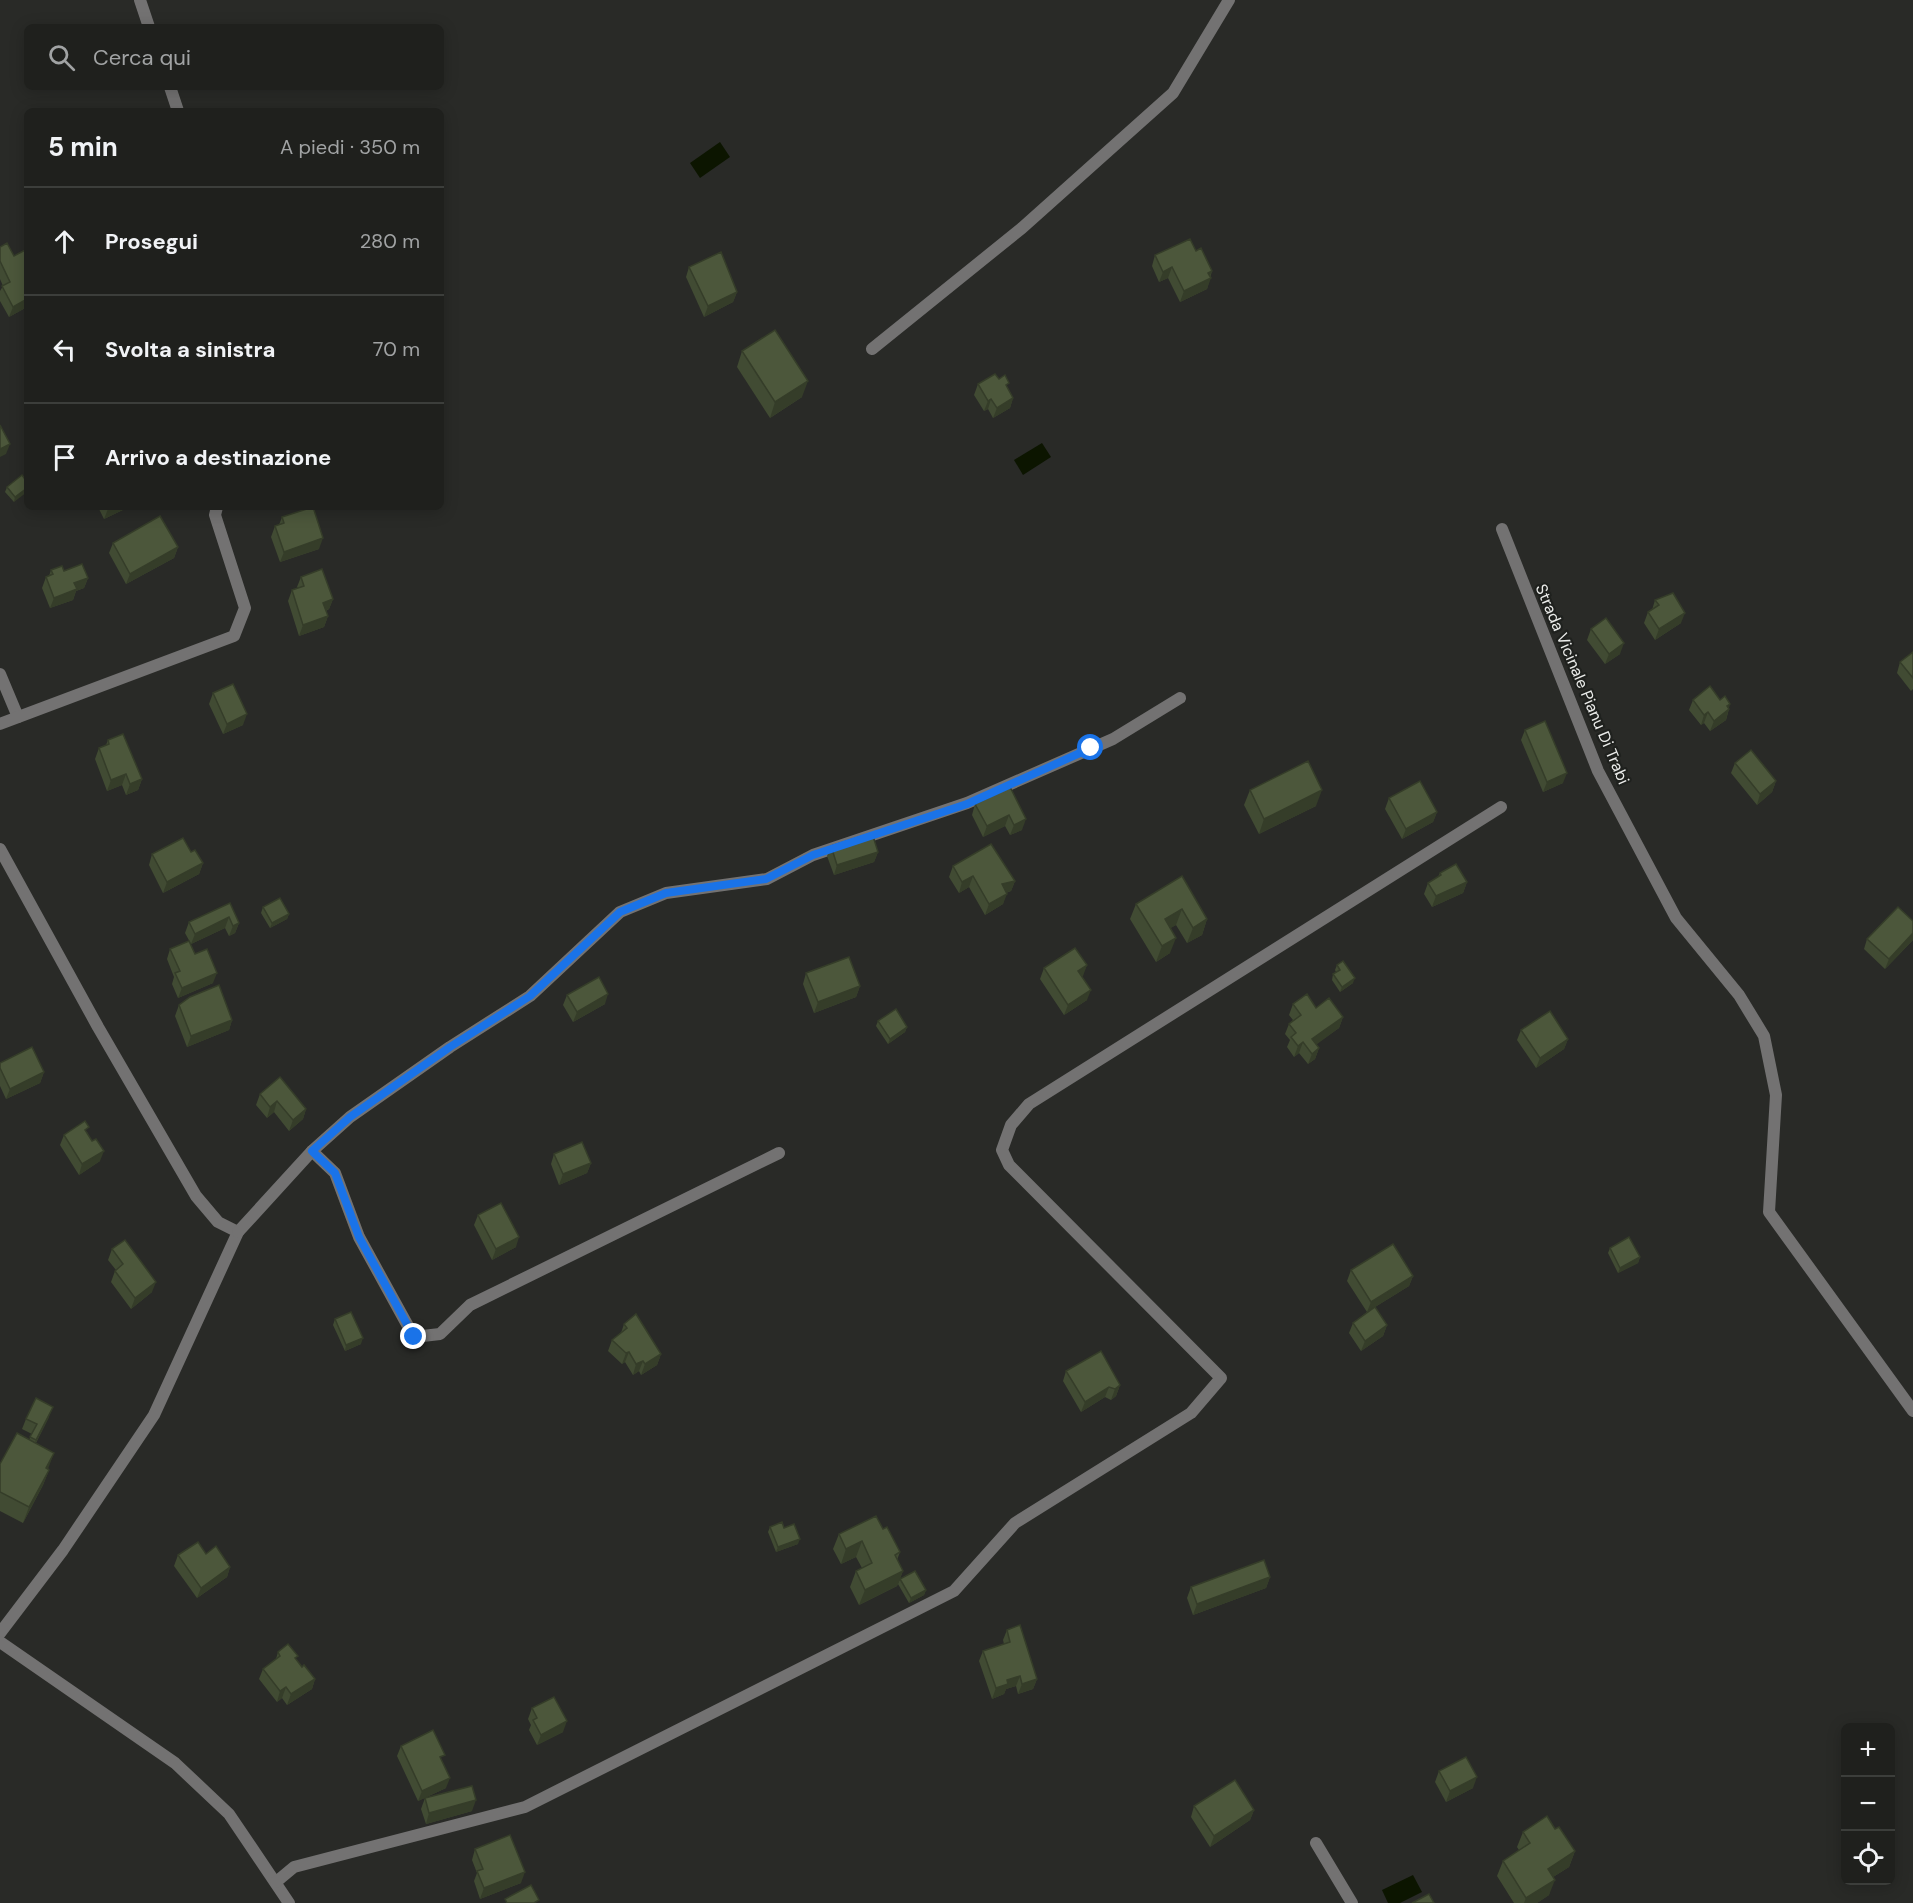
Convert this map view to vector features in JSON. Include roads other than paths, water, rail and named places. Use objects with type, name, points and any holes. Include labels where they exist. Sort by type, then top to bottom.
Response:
[{"type":"street","points":[[140,0],[148,24]]},
{"type":"street","points":[[872,349],[1022,228],[1173,93],[1229,0]]},
{"type":"street","points":[[171,90],[177,108]]},
{"type":"street","points":[[0,723],[234,636],[245,608],[215,515],[217,510]]},
{"type":"street","name":"Strada Vicinale Pianu Di Trabi","points":[[1502,529],[1598,771],[1677,918],[1739,995],[1764,1036],[1776,1095],[1768,1212],[1913,1411]]},
{"type":"street","points":[[0,674],[18,717]]},
{"type":"street","points":[[0,1633],[63,1550],[154,1415],[238,1232],[312,1151],[350,1117],[450,1047],[530,996],[620,912],[666,893],[766,879],[813,855],[967,804],[1113,739],[1180,698]]},
{"type":"street","points":[[276,1882],[294,1866],[525,1808],[954,1591],[1015,1523],[1191,1413],[1221,1378],[1009,1166],[1002,1150],[1011,1125],[1029,1104],[1501,807]]},
{"type":"street","points":[[0,849],[98,1027],[196,1196],[218,1222],[238,1232]]},
{"type":"street","points":[[312,1151],[335,1173],[359,1237],[414,1337],[440,1334],[470,1305],[779,1153]]},
{"type":"street","points":[[0,1642],[175,1763],[229,1814],[289,1903]]},
{"type":"street","points":[[1316,1843],[1352,1903]]}]
